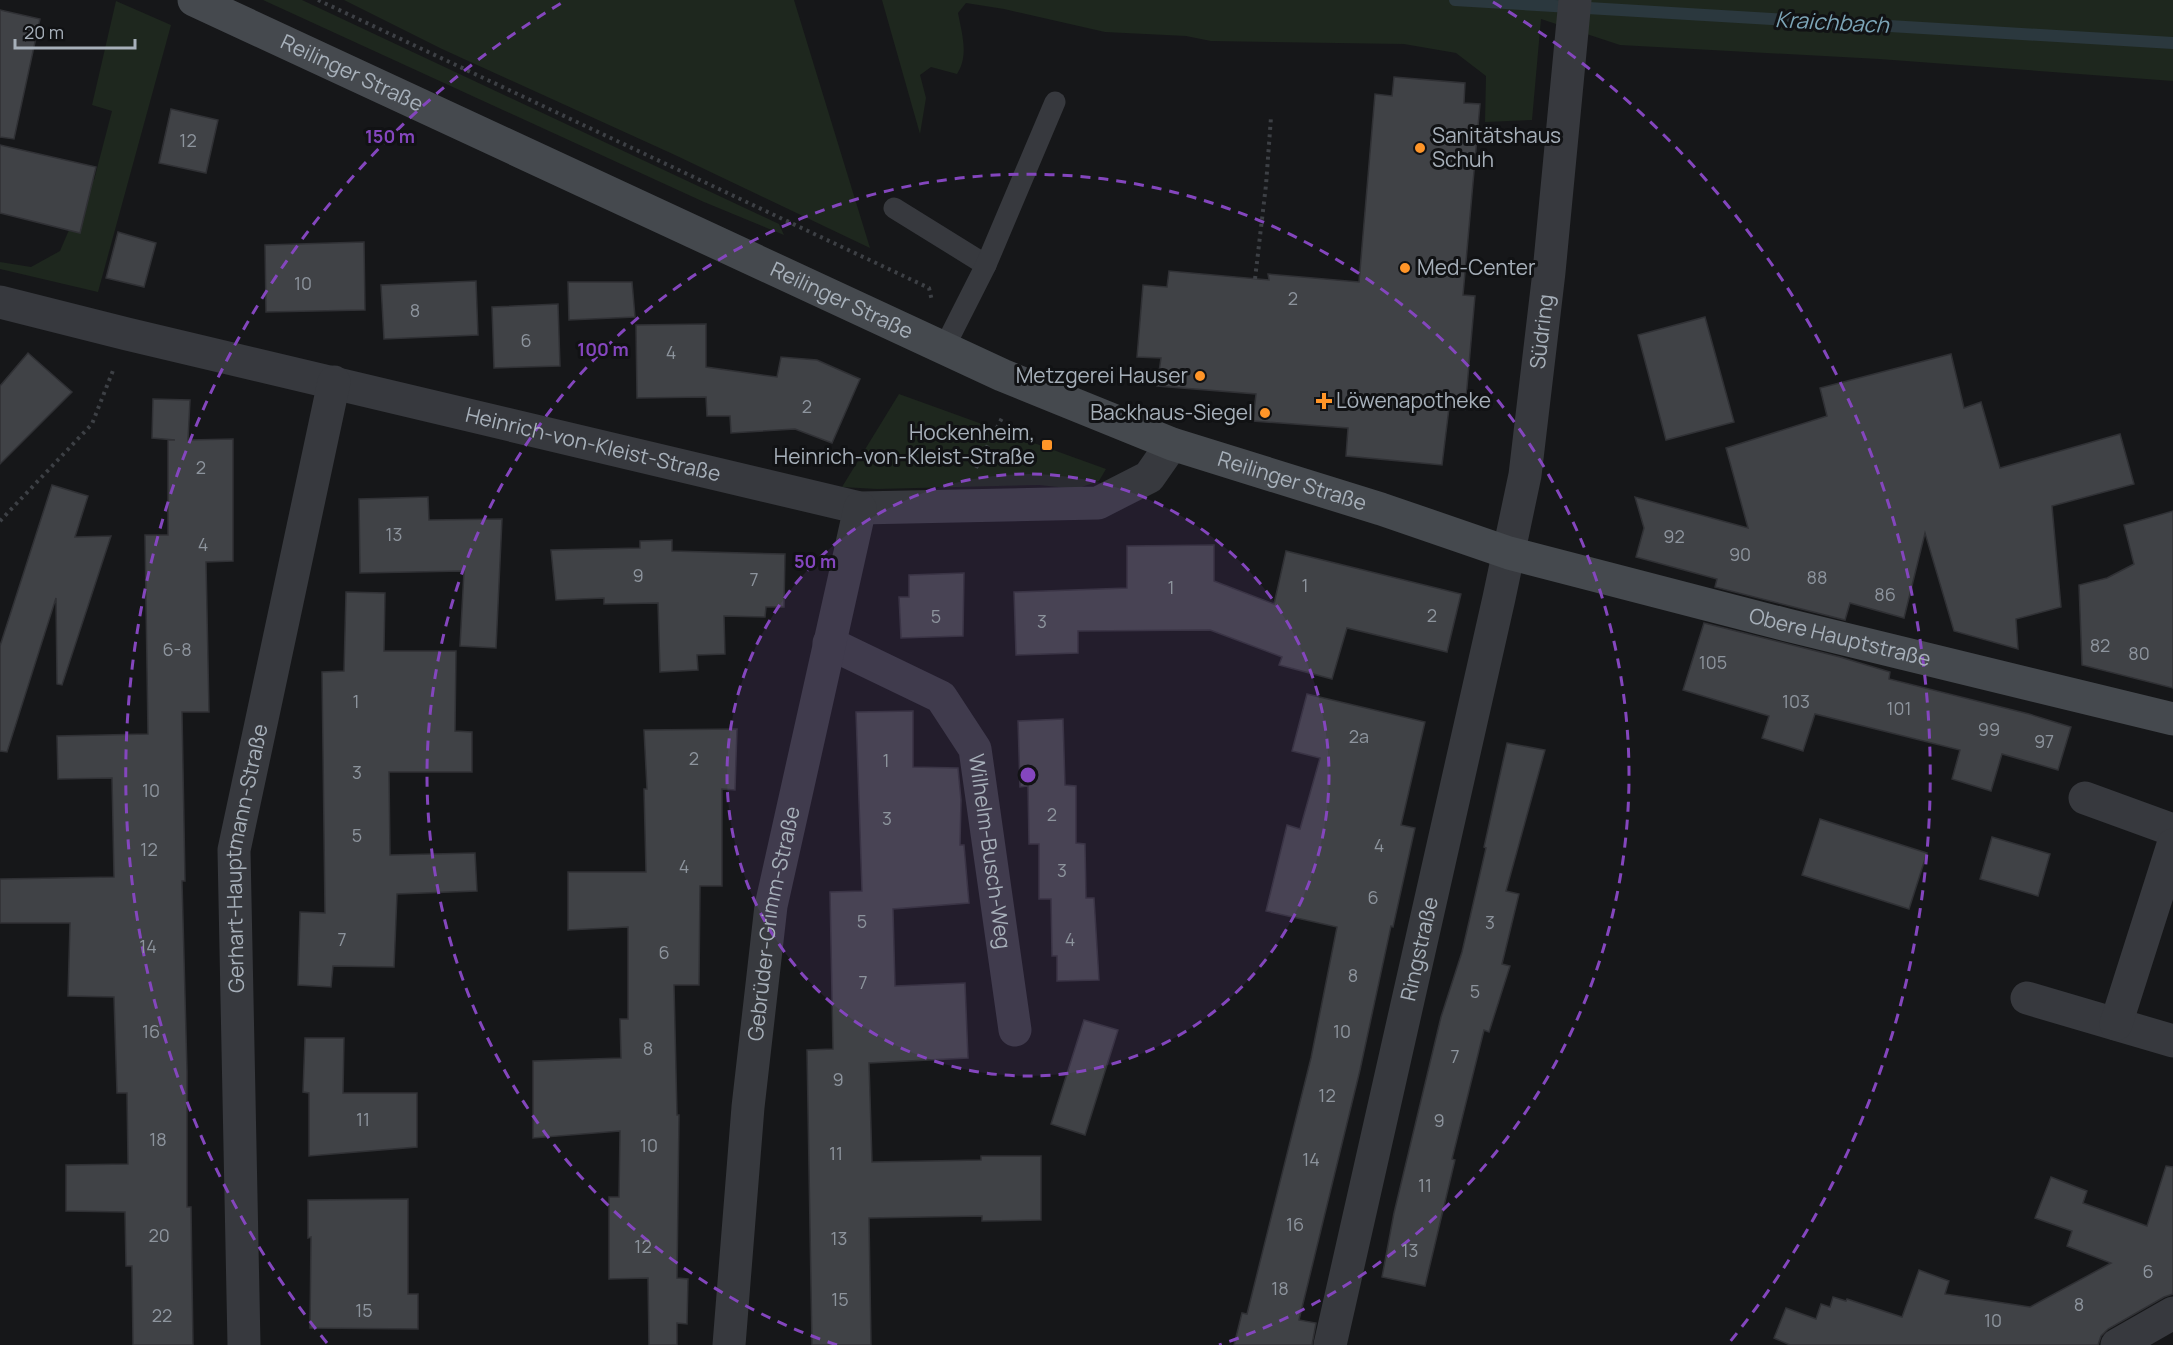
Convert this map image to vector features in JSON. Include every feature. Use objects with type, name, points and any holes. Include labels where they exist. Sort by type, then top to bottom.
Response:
[{"type":"main road","name":"Reilinger Straße","points":[[194,0],[1020,383],[1172,444],[1381,509],[1509,553]]},
{"type":"main road","name":"Obere Hauptstraße","points":[[1509,553],[1787,625],[2173,719]]},
{"type":"street","name":"Südring","points":[[1509,553],[1525,475],[1549,272],[1575,0]]},
{"type":"street","name":"Heinrich-von-Kleist-Straße","points":[[0,302],[860,508],[1098,503],[1149,477],[1172,444]]},
{"type":"street","name":"Gerhart-Hauptmann-Straße","points":[[244,1345],[234,850],[334,382]]},
{"type":"street","name":"Gebrüder-Grimm-Straße","points":[[729,1345],[748,1107],[771,906],[860,508]]},
{"type":"street","name":"Ringstraße","points":[[1330,1345],[1509,553]]},
{"type":"street","name":"Wilhelm-Busch-Weg","points":[[829,643],[941,697],[975,748],[1015,1030]]},
{"type":"street","points":[[2085,798],[2173,830]]},
{"type":"street","points":[[2116,1024],[2173,845]]},
{"type":"street","points":[[2026,998],[2173,1041]]},
{"type":"street","points":[[2117,1345],[2173,1313]]},
{"type":"lane","points":[[944,348],[986,265],[1055,102]]},
{"type":"lane","points":[[894,208],[986,265]]},
{"type":"path","points":[[318,0],[929,288],[944,348]]},
{"type":"path","points":[[1255,279],[1271,117]]},
{"type":"path","points":[[0,521],[92,424],[127,334]]},
{"type":"path","points":[[956,506],[1020,383]]},
{"type":"shaded area","points":[[263,0],[302,0],[779,224],[784,235],[704,202]]},
{"type":"shaded area","points":[[344,0],[794,0],[870,248],[675,155],[442,49]]},
{"type":"shaded area","points":[[882,0],[2173,0],[2173,81],[1879,59],[1620,45],[1541,19],[1532,120],[1485,122],[1486,76],[1456,53],[1404,44],[1211,41],[1186,36],[1105,32],[1004,9],[966,3],[958,13],[964,52],[957,74],[931,67],[920,75],[926,98],[920,134]]},
{"type":"shaded area","points":[[116,1],[171,25],[98,292],[0,269],[0,262],[31,267],[60,251],[69,230],[82,177],[94,180],[112,111],[92,105]]},
{"type":"shaded area","points":[[899,394],[1106,469],[1099,481],[1076,489],[1039,485],[877,489],[842,487]]},
{"type":"building","points":[[0,10],[40,19],[14,139],[0,137]]},
{"type":"building","name":"Med-Center","points":[[1394,77],[1465,83],[1464,103],[1480,104],[1463,295],[1475,296],[1465,410],[1449,408],[1442,465],[1346,456],[1348,428],[1253,421],[1256,394],[1157,386],[1161,358],[1137,357],[1143,285],[1167,287],[1169,271],[1269,280],[1268,274],[1359,282],[1375,94],[1392,96]]},
{"type":"building","points":[[171,109],[218,120],[206,173],[159,163]]},
{"type":"building","points":[[0,145],[96,167],[80,233],[0,213]]},
{"type":"building","points":[[118,232],[156,243],[144,287],[106,278]]},
{"type":"building","points":[[364,242],[365,310],[266,312],[265,245]]},
{"type":"building","points":[[476,281],[478,335],[384,339],[381,285]]},
{"type":"building","points":[[568,282],[632,282],[635,317],[569,320]]},
{"type":"building","points":[[558,304],[560,366],[494,368],[492,307]]},
{"type":"building","points":[[1705,317],[1734,422],[1666,440],[1638,335]]},
{"type":"building","points":[[706,324],[706,367],[777,377],[781,357],[817,360],[860,379],[832,443],[795,429],[731,433],[730,416],[707,416],[706,397],[637,398],[636,325]]},
{"type":"building","points":[[28,353],[72,392],[0,464],[0,386]]},
{"type":"building","points":[[1951,354],[1964,408],[1981,402],[2000,468],[2120,434],[2134,484],[2052,506],[2061,607],[2016,619],[2018,649],[1954,631],[1925,533],[1904,618],[1850,603],[1845,620],[1715,587],[1717,579],[1636,557],[1644,528],[1635,497],[1748,528],[1726,448],[1827,416],[1820,388]]},
{"type":"building","points":[[153,399],[190,400],[188,440],[233,439],[233,561],[206,562],[209,712],[182,712],[187,1207],[191,1207],[193,1345],[133,1345],[132,1266],[126,1266],[125,1212],[66,1211],[66,1165],[128,1164],[127,1093],[117,1093],[114,997],[68,996],[70,923],[0,923],[0,879],[114,877],[112,778],[58,779],[57,736],[148,734],[145,535],[168,535],[168,440],[175,440],[152,438]]},
{"type":"building","points":[[52,485],[88,496],[75,537],[111,536],[62,685],[57,684],[56,598],[7,752],[0,751],[0,646]]},
{"type":"building","points":[[428,497],[429,520],[502,519],[496,648],[460,646],[464,571],[360,573],[359,499]]},
{"type":"building","points":[[2173,511],[2173,688],[2082,665],[2079,585],[2107,578],[2134,564],[2124,525]]},
{"type":"building","points":[[672,540],[672,551],[785,554],[784,607],[766,607],[765,617],[724,616],[725,654],[697,655],[698,670],[660,672],[658,603],[604,604],[604,598],[556,600],[551,550],[640,548],[640,541]]},
{"type":"building","points":[[1214,545],[1214,581],[1274,604],[1286,551],[1461,594],[1447,652],[1347,628],[1332,679],[1279,665],[1282,657],[1210,630],[1078,631],[1078,653],[1016,655],[1014,592],[1127,588],[1127,546]]},
{"type":"building","points":[[964,573],[963,636],[901,638],[899,597],[909,597],[909,575]]},
{"type":"building","points":[[346,592],[385,593],[384,651],[456,651],[455,731],[472,732],[472,772],[389,772],[390,855],[475,853],[477,891],[397,894],[394,967],[333,966],[331,987],[298,985],[300,912],[325,913],[322,672],[344,671]]},
{"type":"building","points":[[1704,623],[1840,657],[1890,672],[1889,679],[2029,714],[2071,727],[2058,770],[2002,754],[1991,791],[1952,779],[1960,750],[1815,714],[1803,751],[1762,738],[1769,716],[1683,690]]},
{"type":"building","points":[[1307,694],[1425,722],[1401,825],[1415,828],[1360,1070],[1299,1320],[1316,1323],[1312,1345],[1234,1345],[1242,1313],[1247,1314],[1311,1058],[1337,927],[1266,911],[1287,825],[1300,829],[1320,758],[1292,751]]},
{"type":"building","points":[[913,711],[913,767],[958,768],[961,800],[960,845],[964,845],[969,903],[893,909],[895,986],[965,983],[968,1058],[869,1063],[872,1162],[981,1160],[981,1156],[1041,1156],[1041,1220],[982,1221],[982,1216],[869,1218],[871,1345],[812,1345],[807,1050],[833,1049],[830,892],[862,891],[856,712]]},
{"type":"building","points":[[1063,719],[1065,785],[1076,786],[1076,843],[1085,844],[1086,898],[1094,898],[1099,980],[1057,981],[1057,956],[1052,956],[1051,899],[1039,899],[1039,844],[1029,844],[1028,786],[1020,787],[1018,721]]},
{"type":"building","points":[[737,729],[735,790],[722,789],[722,886],[700,886],[699,985],[674,985],[677,1115],[679,1115],[677,1278],[688,1279],[687,1324],[677,1323],[677,1345],[649,1345],[648,1278],[609,1279],[609,1197],[619,1197],[620,1131],[533,1138],[533,1061],[621,1058],[620,1019],[628,1019],[628,927],[568,930],[568,872],[646,872],[644,789],[647,789],[644,730]]},
{"type":"building","points":[[1507,743],[1545,750],[1506,891],[1519,894],[1502,964],[1510,966],[1489,1032],[1484,1030],[1452,1159],[1455,1160],[1425,1286],[1382,1277],[1394,1213],[1441,1017],[1462,952]]},
{"type":"building","points":[[1820,819],[1927,853],[1909,909],[1802,875]]},
{"type":"building","points":[[1992,837],[2050,854],[2038,896],[1980,879]]},
{"type":"building","points":[[1084,1020],[1118,1030],[1085,1135],[1051,1124]]},
{"type":"building","points":[[305,1038],[344,1038],[343,1093],[417,1093],[417,1147],[309,1156],[309,1093],[303,1092]]},
{"type":"building","points":[[2166,1166],[2173,1167],[2173,1294],[2108,1329],[2101,1336],[2098,1345],[1790,1345],[1774,1338],[1786,1308],[1816,1319],[1821,1304],[1830,1307],[1833,1297],[1846,1301],[1847,1299],[1902,1317],[1919,1270],[1949,1281],[1945,1294],[2030,1307],[2111,1263],[2067,1246],[2072,1231],[2035,1218],[2051,1177],[2087,1191],[2083,1203],[2147,1226]]},
{"type":"building","points":[[408,1199],[408,1294],[418,1294],[418,1329],[310,1328],[311,1237],[308,1238],[308,1200]]},
{"type":"waterway","name":"Kraichbach","points":[[1455,0],[2173,43]]},
{"type":"place","name":"Sanitätshaus Schuh","points":[[1420,148]]},
{"type":"place","name":"Med-Center","points":[[1405,268]]},
{"type":"place","name":"Metzgerei Hauser","points":[[1200,376]]},
{"type":"place","name":"Löwenapotheke","points":[[1324,401]]},
{"type":"place","name":"Backhaus-Siegel","points":[[1265,413]]},
{"type":"place","name":"Hockenheim, Heinrich-von-Kleist-Straße","points":[[1047,445]]}]
